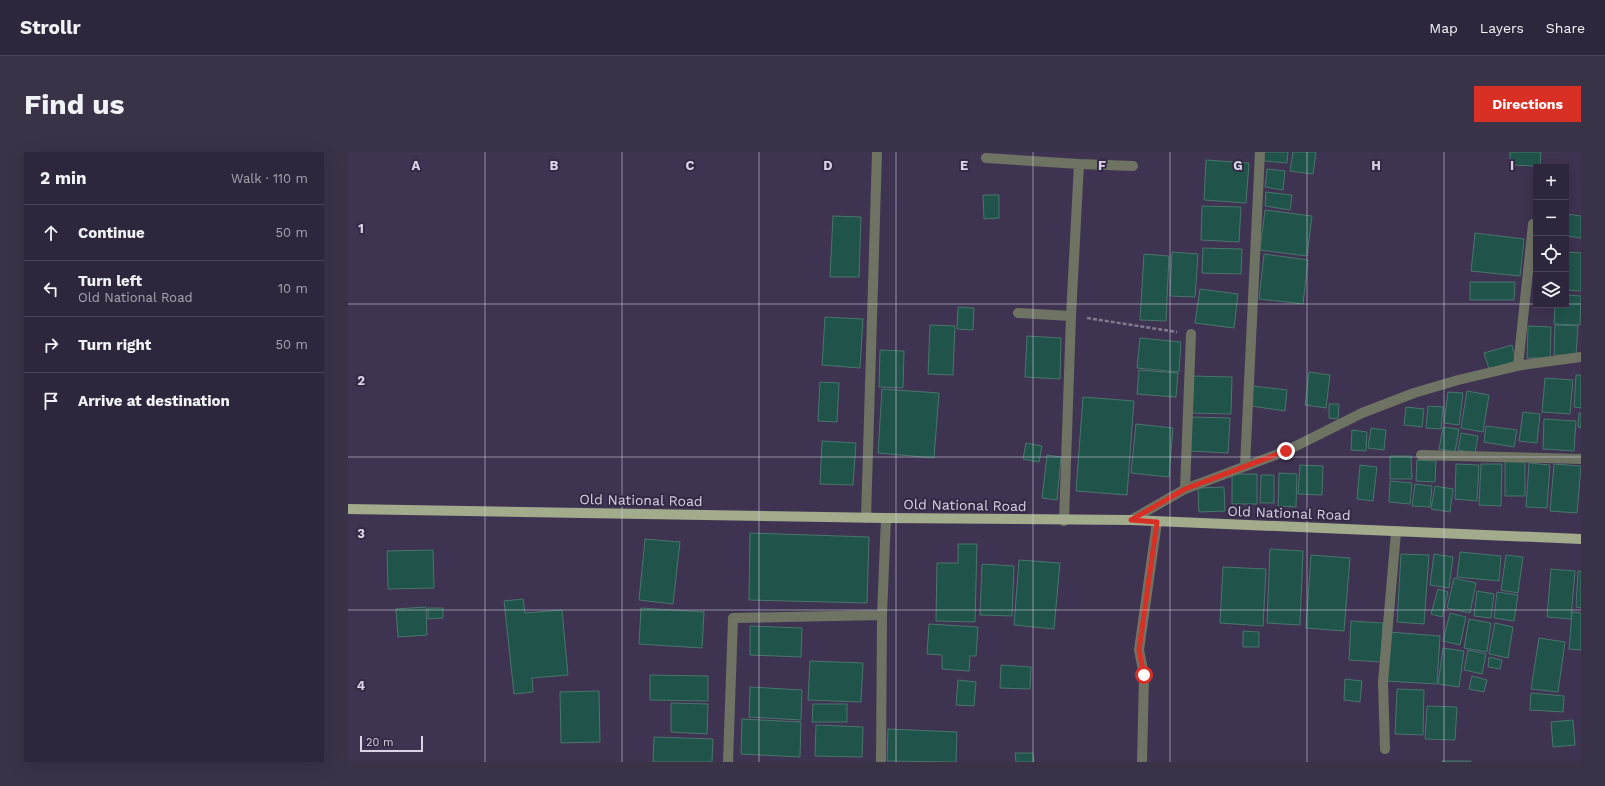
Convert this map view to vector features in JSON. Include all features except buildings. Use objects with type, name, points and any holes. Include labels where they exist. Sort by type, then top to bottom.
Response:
[{"type":"main road","name":"Old National Road","points":[[348,508],[866,518],[1064,521],[1131,520],[1581,539]]},
{"type":"street","points":[[866,518],[877,152]]},
{"type":"street","points":[[1245,466],[1260,152]]},
{"type":"street","points":[[986,158],[1133,166]]},
{"type":"street","points":[[1064,521],[1078,164]]},
{"type":"street","points":[[1518,366],[1533,224]]},
{"type":"street","points":[[1018,313],[1071,316]]},
{"type":"street","points":[[1185,489],[1191,334]]},
{"type":"street","points":[[1131,520],[1185,489],[1286,451],[1362,413],[1414,393],[1458,380],[1518,366],[1581,357]]},
{"type":"street","points":[[1421,455],[1581,459]]},
{"type":"street","points":[[881,762],[882,615],[886,518]]},
{"type":"street","points":[[1142,762],[1144,675],[1139,650],[1157,522]]},
{"type":"street","points":[[1385,748],[1383,682],[1396,532]]},
{"type":"street","points":[[728,762],[733,618],[882,615]]},
{"type":"path","points":[[1071,316],[1191,334]]},
{"type":"route","points":[[1144,675],[1139,650],[1157,522],[1131,520],[1185,489],[1286,451]]}]
